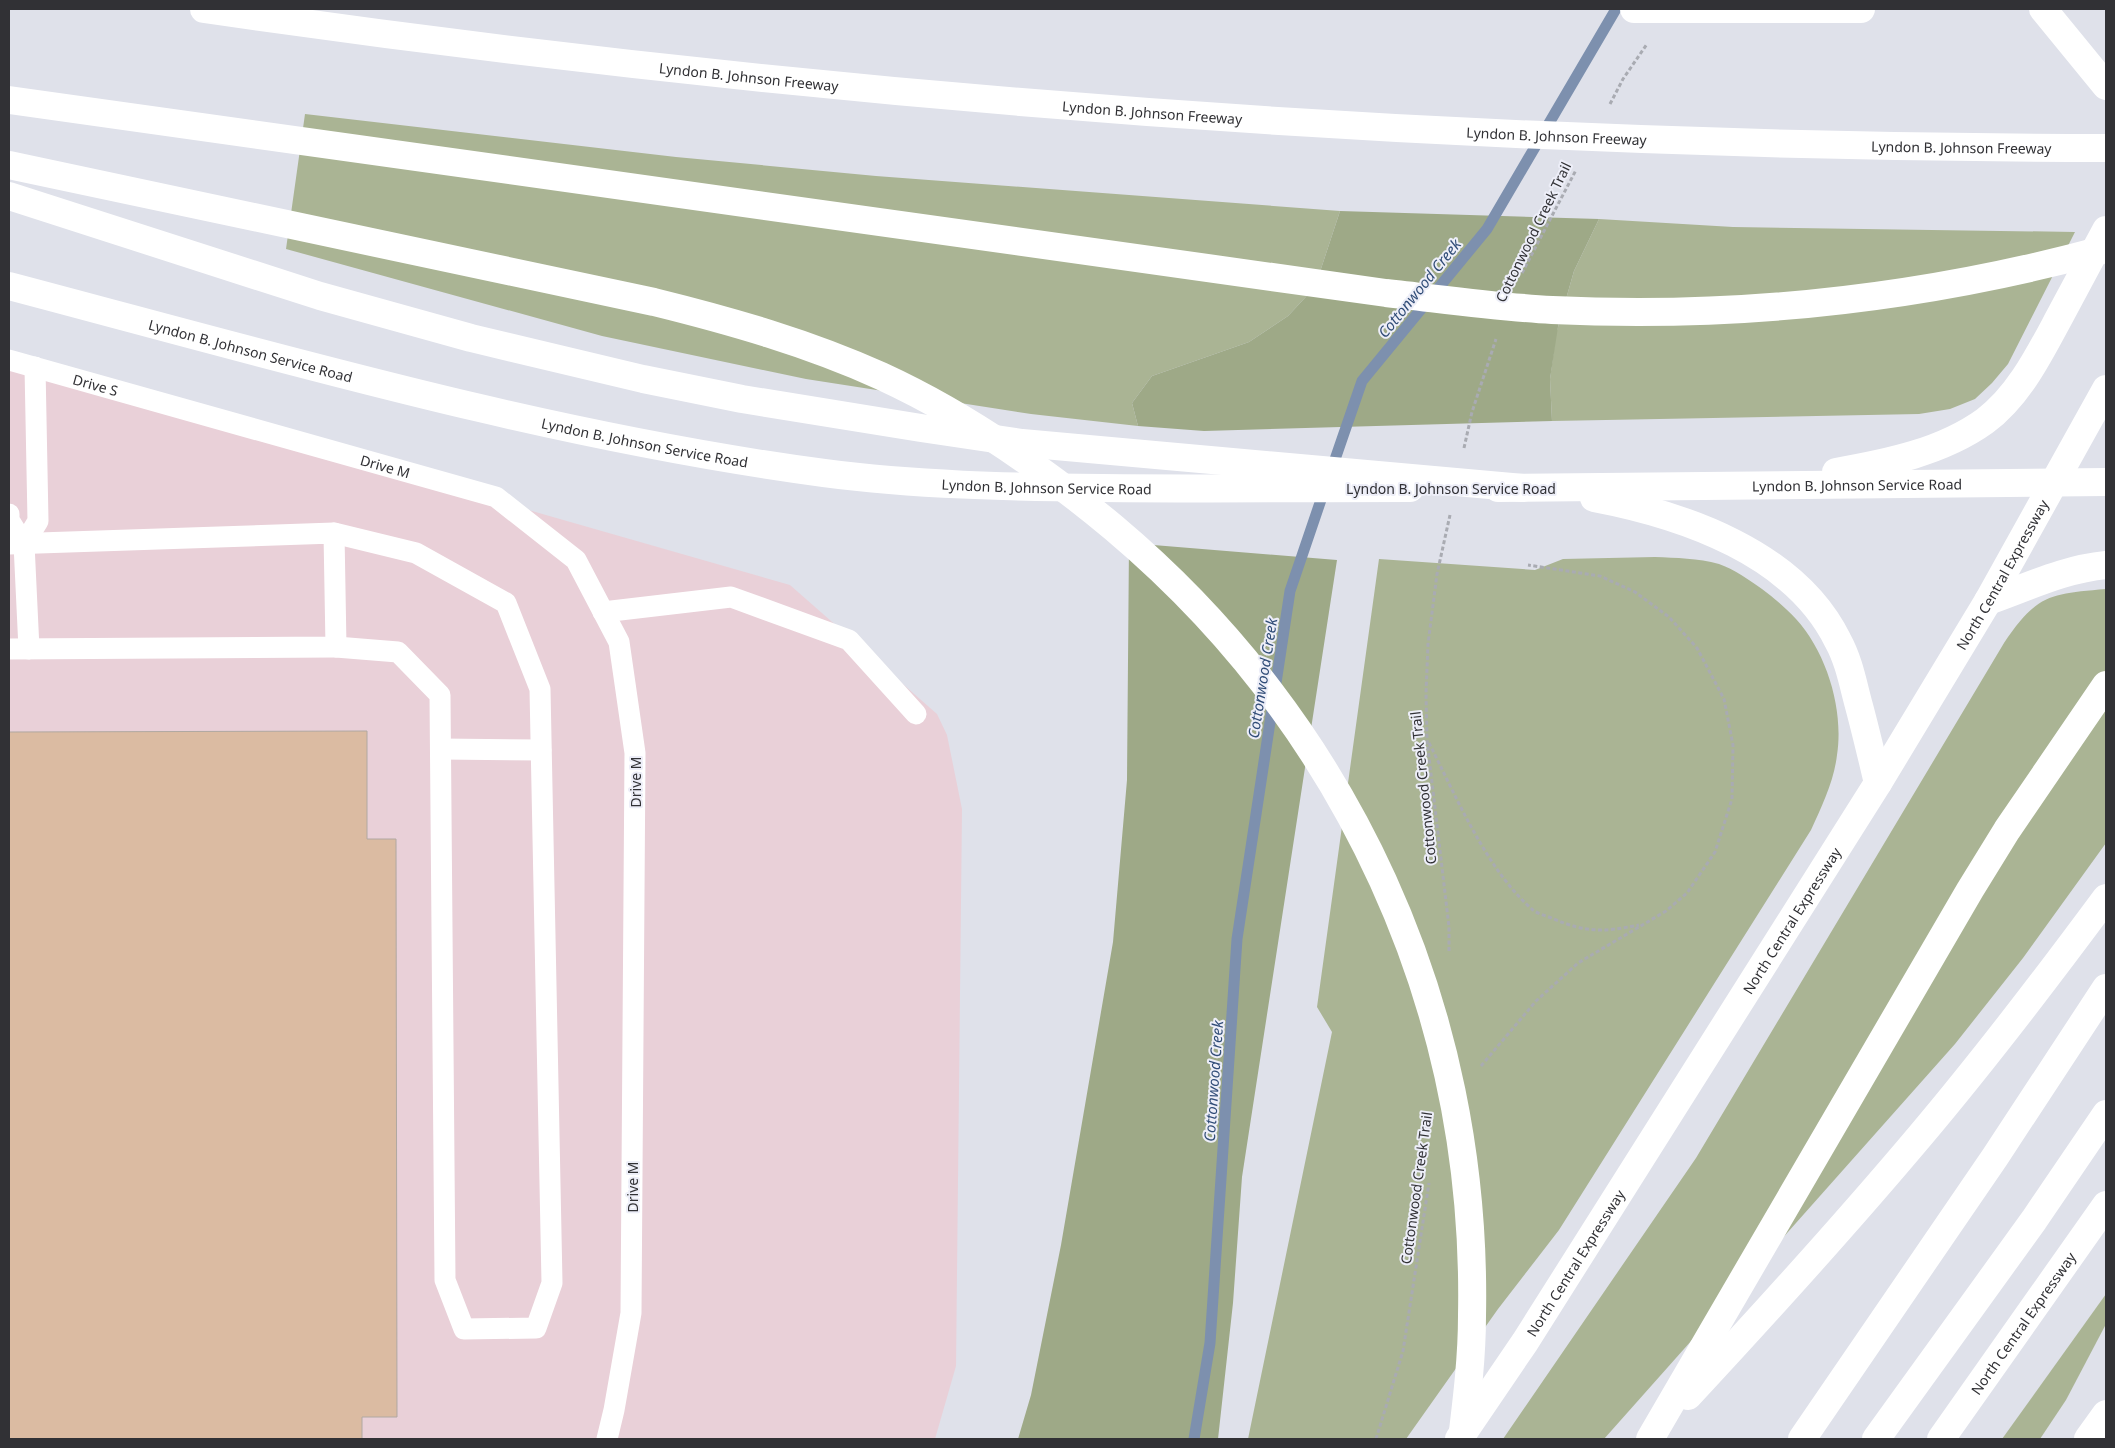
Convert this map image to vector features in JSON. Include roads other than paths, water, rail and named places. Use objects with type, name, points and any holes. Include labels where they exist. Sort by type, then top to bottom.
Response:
[{"type":"main road","name":"Lyndon B. Johnson Freeway","points":[[204,9],[541,54],[942,94],[1228,118],[1666,140],[1943,147],[2106,148]]},
{"type":"main road","points":[[1634,9],[1861,9]]},
{"type":"main road","points":[[2043,9],[2106,86]]},
{"type":"main road","points":[[9,100],[1386,293],[1551,310],[1660,312],[1773,307],[1836,301],[1955,284],[2106,249]]},
{"type":"main road","points":[[9,165],[654,302],[716,317],[771,334],[880,376],[930,400],[974,425],[1054,480],[1164,571],[1234,646],[1283,707],[1313,750],[1368,848],[1394,903],[1415,958],[1445,1059],[1456,1114],[1469,1218],[1472,1316],[1469,1377],[1462,1439]]},
{"type":"main road","points":[[9,196],[320,296],[471,338],[643,379],[742,399],[1022,443],[1523,488],[1572,494],[1649,511],[1725,540],[1760,557],[1786,574],[1808,595],[1826,619],[1839,641],[1849,667],[1878,783]]},
{"type":"main road","points":[[1760,485],[1898,459],[1933,448],[1960,436],[1986,420],[2006,402],[2040,354],[2106,230]]},
{"type":"main road","name":"Lyndon B. Johnson Service Road","points":[[9,286],[486,410],[660,446],[826,473],[902,481],[968,485],[1138,488],[1523,488],[2106,482]]},
{"type":"main road","name":"North Central Expressway","points":[[1459,1439],[1526,1342],[1878,783],[1988,601],[2106,389]]},
{"type":"main road","points":[[1988,601],[2062,573],[2106,566]]},
{"type":"main road","points":[[1649,1439],[1970,890],[2007,830],[2106,685]]},
{"type":"main road","points":[[1649,1439],[1835,1235],[1919,1137],[2026,1004],[2106,898]]},
{"type":"main road","points":[[1802,1439],[1996,1157],[2106,988]]},
{"type":"main road","points":[[1876,1439],[2034,1220],[2106,1114]]},
{"type":"main road","name":"North Central Expressway","points":[[1941,1439],[2106,1205]]},
{"type":"main road","points":[[2088,1439],[2106,1414]]},
{"type":"main road","points":[[2102,1439],[2106,1433]]},
{"type":"lane","name":"Drive S","points":[[9,360],[184,409]]},
{"type":"lane","points":[[16,544],[38,521],[35,367]]},
{"type":"lane","name":"Drive M","points":[[184,409],[496,497],[576,560],[619,642],[635,753],[631,1313],[607,1439]]},
{"type":"lane","points":[[9,514],[16,544],[19,649],[336,647],[398,652],[440,696],[445,1280],[464,1330],[536,1328],[552,1283],[540,689],[506,602],[416,553],[334,533],[16,544]]},
{"type":"lane","points":[[334,533],[336,647]]},
{"type":"lane","points":[[603,612],[731,597],[849,640],[916,714]]},
{"type":"lane","points":[[441,749],[542,750]]},
{"type":"waterway","name":"Cottonwood Creek","points":[[1331,471],[1362,381],[1487,229],[1616,9]]},
{"type":"waterway","name":"Cottonwood Creek","points":[[1194,1439],[1210,1343],[1237,939],[1290,591],[1325,488]]}]
